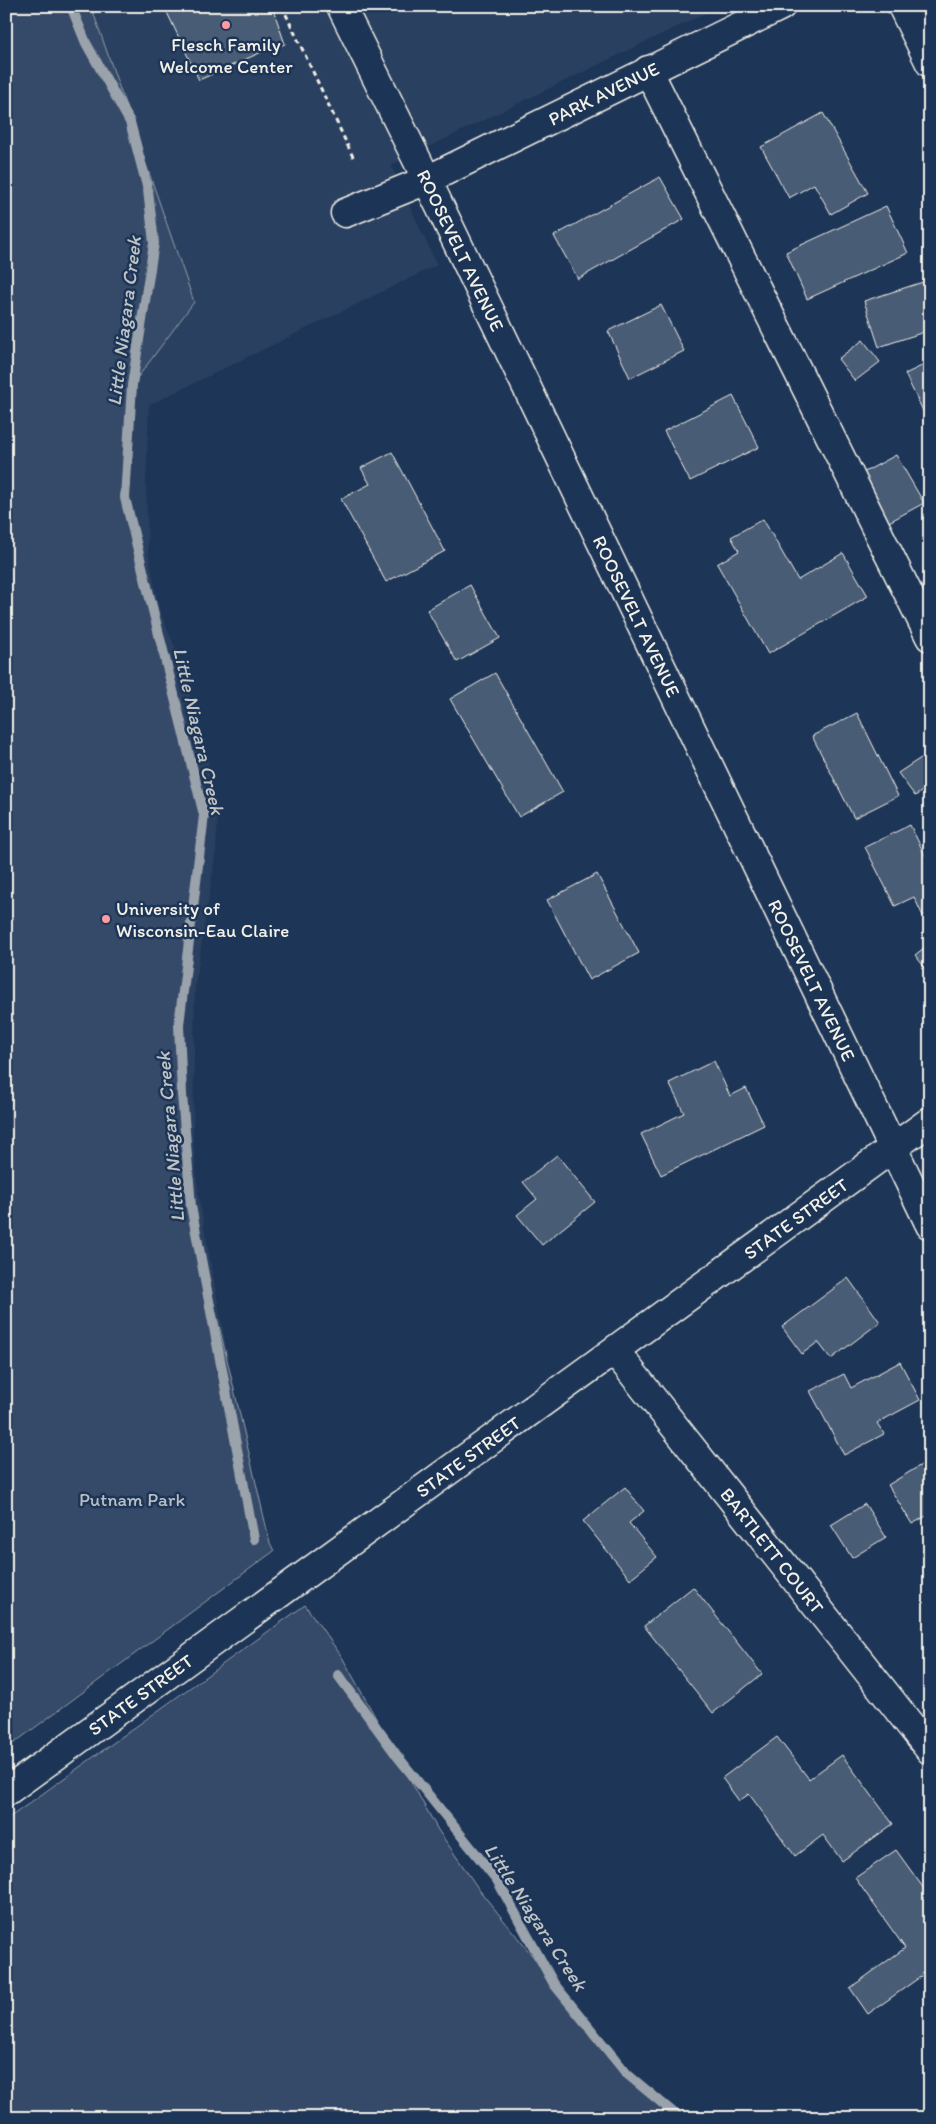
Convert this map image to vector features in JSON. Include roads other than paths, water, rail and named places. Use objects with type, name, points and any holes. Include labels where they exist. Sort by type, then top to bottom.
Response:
[{"type":"street","name":"ROOSEVELT AVENUE","points":[[341,6],[427,180],[930,1225]]},
{"type":"street","name":"PARK AVENUE","points":[[345,213],[427,180],[780,6]]},
{"type":"street","points":[[902,6],[930,63]]},
{"type":"street","points":[[648,70],[930,637]]},
{"type":"street","name":"STATE STREET","points":[[6,1792],[615,1351],[930,1120]]},
{"type":"street","name":"BARTLETT COURT","points":[[615,1351],[930,1750]]},
{"type":"waterway","name":"Little Niagara Creek","points":[[71,6],[86,43],[130,122],[148,190],[154,243],[132,385],[125,498],[204,815],[179,1025],[182,1094],[191,1206],[254,1539]]},
{"type":"waterway","name":"Little Niagara Creek","points":[[338,1675],[398,1757],[497,1880],[554,1984],[627,2074],[680,2118]]},
{"type":"place","name":"Flesch Family Welcome Center","points":[[226,25]]},
{"type":"place","name":"University of Wisconsin-Eau Claire","points":[[106,919]]},
{"type":"park label","name":"Putnam Park","points":[[132,1499]]}]
